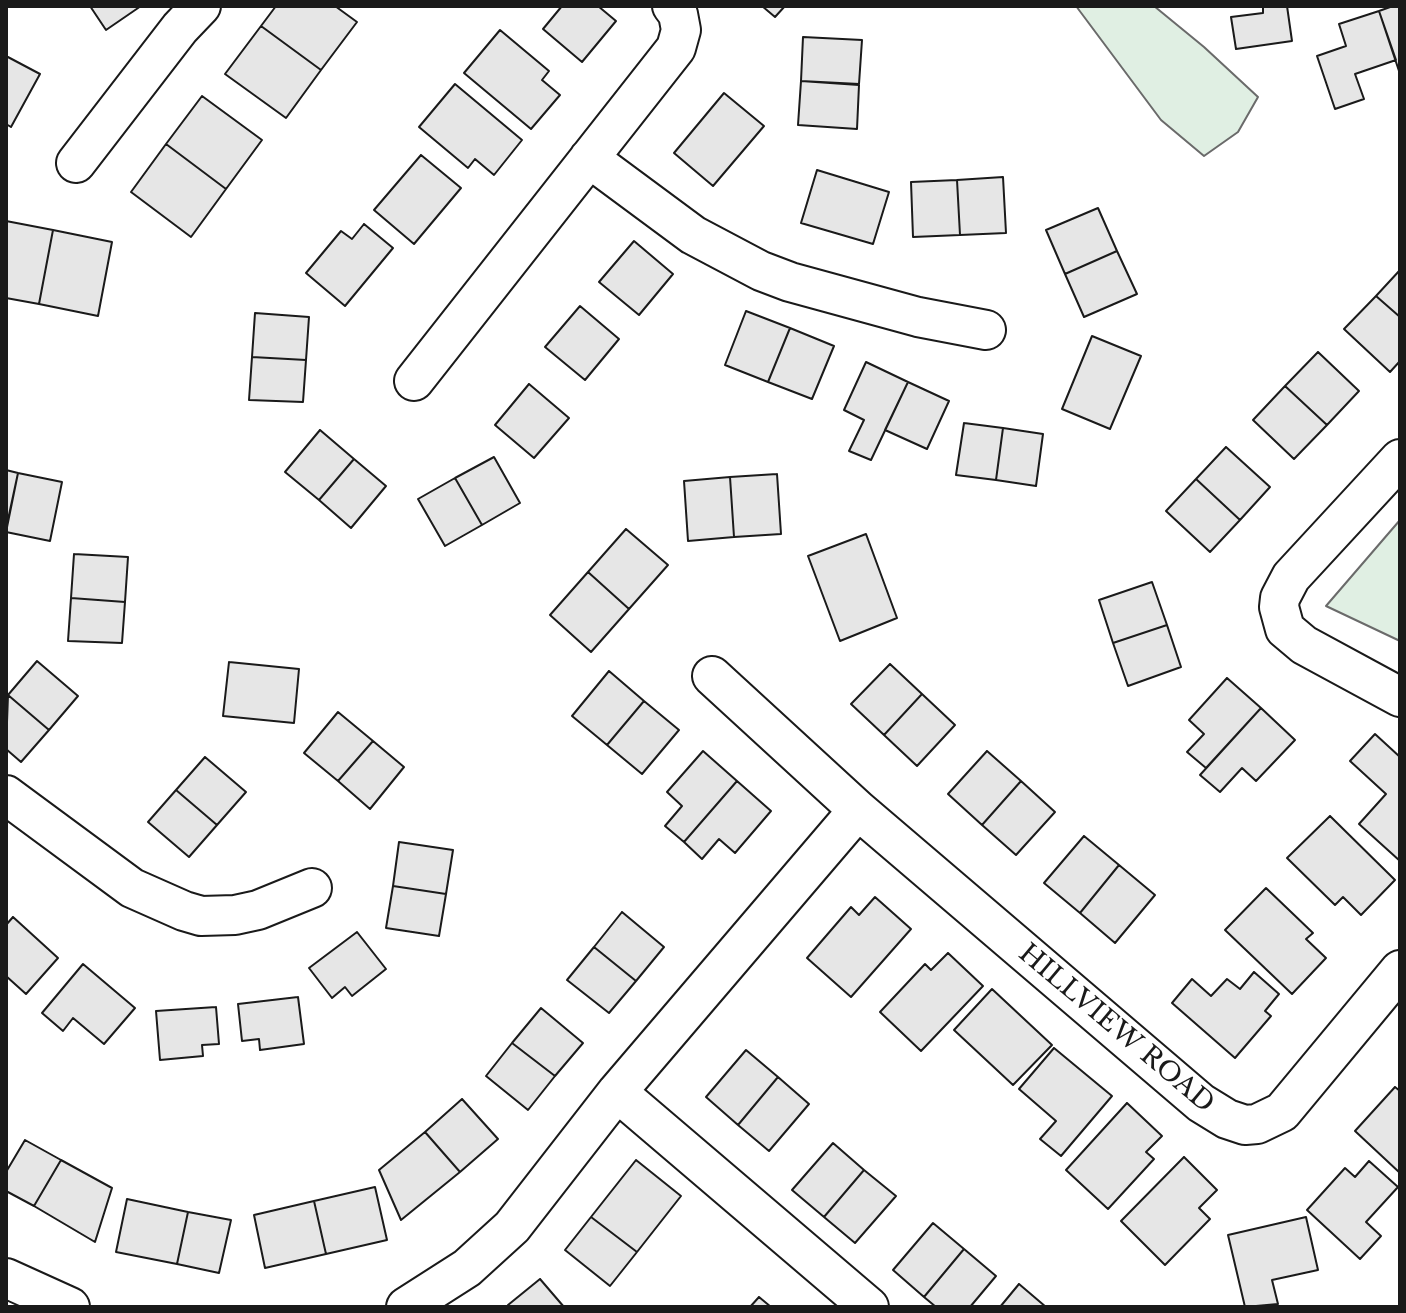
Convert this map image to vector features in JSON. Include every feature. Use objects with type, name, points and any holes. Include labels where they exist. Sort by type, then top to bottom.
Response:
[{"type":"street","points":[[76,163],[180,28],[201,6]]},
{"type":"street","points":[[414,381],[676,48],[681,30],[678,14],[672,6]]},
{"type":"street","points":[[589,158],[693,235],[761,271],[903,313],[986,330]]},
{"type":"street","points":[[1400,459],[1291,577],[1280,598],[1282,623],[1291,635],[1313,651],[1400,697]]},
{"type":"street","name":"HILLVIEW ROAD","points":[[712,676],[858,810],[1201,1103],[1239,1124],[1257,1124],[1273,1119],[1282,1112],[1400,970]]},
{"type":"street","points":[[6,795],[132,888],[184,911],[201,916],[235,915],[258,910],[312,888]]},
{"type":"street","points":[[406,1307],[467,1268],[512,1227],[617,1092],[858,810]]},
{"type":"street","points":[[617,1092],[869,1307]]},
{"type":"street","points":[[6,1278],[70,1307]]},
{"type":"green space","points":[[1076,6],[1154,6],[1258,97],[1238,132],[1204,156],[1161,120]]},
{"type":"green space","points":[[1400,520],[1400,641],[1326,606]]},
{"type":"building","points":[[90,6],[141,6],[106,30]]},
{"type":"building","points":[[276,6],[335,6],[357,22],[321,70],[261,26]]},
{"type":"building","points":[[562,6],[598,6],[616,21],[582,62],[543,29]]},
{"type":"building","points":[[762,6],[785,6],[775,17]]},
{"type":"building","points":[[1263,6],[1287,6],[1292,41],[1236,49],[1231,17],[1263,13]]},
{"type":"building","points":[[1400,6],[1400,74],[1379,11]]},
{"type":"building","points":[[1379,11],[1396,60],[1355,74],[1364,99],[1335,109],[1317,56],[1346,46],[1339,24]]},
{"type":"building","points":[[261,26],[321,70],[286,118],[225,74]]},
{"type":"building","points":[[500,30],[549,71],[542,80],[560,95],[531,129],[464,73]]},
{"type":"building","points":[[803,37],[862,40],[859,84],[801,81]]},
{"type":"building","points":[[6,56],[40,74],[11,127],[6,124]]},
{"type":"building","points":[[801,81],[859,85],[857,129],[798,125]]},
{"type":"building","points":[[455,84],[522,140],[494,175],[475,159],[468,168],[419,127]]},
{"type":"building","points":[[724,93],[764,126],[713,186],[674,153]]},
{"type":"building","points":[[202,96],[262,140],[226,189],[166,144]]},
{"type":"building","points":[[166,144],[226,189],[191,237],[131,192]]},
{"type":"building","points":[[421,155],[461,188],[414,244],[374,210]]},
{"type":"building","points":[[817,170],[889,192],[873,244],[801,223]]},
{"type":"building","points":[[1003,177],[1006,233],[960,235],[957,180]]},
{"type":"building","points":[[957,180],[960,235],[913,237],[911,182]]},
{"type":"building","points":[[1098,208],[1117,251],[1065,274],[1046,230]]},
{"type":"building","points":[[6,221],[53,230],[39,304],[6,298]]},
{"type":"building","points":[[364,224],[393,248],[345,306],[306,273],[341,231],[352,239]]},
{"type":"building","points":[[53,230],[112,242],[98,316],[39,304]]},
{"type":"building","points":[[634,241],[673,274],[639,315],[599,282]]},
{"type":"building","points":[[1117,251],[1137,294],[1084,317],[1065,274]]},
{"type":"building","points":[[1400,270],[1400,317],[1376,296]]},
{"type":"building","points":[[1376,296],[1400,317],[1400,361],[1390,372],[1344,329]]},
{"type":"building","points":[[580,306],[619,339],[585,380],[545,347]]},
{"type":"building","points":[[746,311],[790,328],[768,382],[725,365]]},
{"type":"building","points":[[255,313],[309,317],[306,360],[252,357]]},
{"type":"building","points":[[790,328],[834,346],[812,399],[768,382]]},
{"type":"building","points":[[1092,336],[1141,356],[1110,429],[1062,409]]},
{"type":"building","points":[[1318,352],[1359,391],[1327,425],[1285,386]]},
{"type":"building","points":[[252,357],[306,360],[303,402],[249,400]]},
{"type":"building","points":[[866,362],[908,382],[871,460],[849,451],[864,420],[844,410]]},
{"type":"building","points":[[908,382],[949,401],[927,449],[885,430]]},
{"type":"building","points":[[529,384],[569,418],[534,458],[495,425]]},
{"type":"building","points":[[1285,386],[1327,425],[1294,459],[1253,420]]},
{"type":"building","points":[[964,423],[1003,428],[996,480],[956,475]]},
{"type":"building","points":[[1003,428],[1043,434],[1036,486],[996,480]]},
{"type":"building","points":[[320,430],[354,459],[319,500],[285,472]]},
{"type":"building","points":[[1226,447],[1270,487],[1240,520],[1196,479]]},
{"type":"building","points":[[494,457],[520,503],[482,525],[455,478]]},
{"type":"building","points":[[354,459],[386,486],[351,528],[319,500]]},
{"type":"building","points":[[6,470],[18,473],[6,529]]},
{"type":"building","points":[[18,473],[62,482],[50,541],[6,532]]},
{"type":"building","points":[[777,474],[781,534],[734,537],[730,477]]},
{"type":"building","points":[[730,477],[734,537],[688,541],[684,481]]},
{"type":"building","points":[[455,478],[482,525],[445,546],[418,499]]},
{"type":"building","points":[[1196,479],[1240,520],[1210,552],[1166,511]]},
{"type":"building","points":[[626,529],[668,565],[629,609],[588,572]]},
{"type":"building","points":[[866,534],[897,618],[840,641],[808,556]]},
{"type":"building","points":[[74,554],[128,557],[125,602],[71,598]]},
{"type":"building","points":[[588,572],[629,609],[591,652],[550,615]]},
{"type":"building","points":[[1152,582],[1167,625],[1113,643],[1099,600]]},
{"type":"building","points":[[71,598],[125,602],[122,643],[68,641]]},
{"type":"building","points":[[1167,625],[1181,667],[1128,686],[1113,643]]},
{"type":"building","points":[[37,661],[78,696],[49,730],[8,695]]},
{"type":"building","points":[[229,662],[299,669],[294,723],[223,716]]},
{"type":"building","points":[[890,664],[922,694],[884,735],[851,704]]},
{"type":"building","points":[[609,671],[644,701],[607,745],[572,716]]},
{"type":"building","points":[[1227,678],[1261,708],[1206,768],[1187,752],[1204,734],[1189,720]]},
{"type":"building","points":[[922,694],[955,725],[917,766],[884,735]]},
{"type":"building","points":[[8,695],[49,730],[21,762],[6,749]]},
{"type":"building","points":[[644,701],[679,730],[642,774],[607,745]]},
{"type":"building","points":[[1261,708],[1295,740],[1256,781],[1242,768],[1220,792],[1200,775]]},
{"type":"building","points":[[338,712],[373,741],[338,781],[304,753]]},
{"type":"building","points":[[1375,734],[1400,757],[1400,861],[1359,824],[1386,794],[1350,761]]},
{"type":"building","points":[[373,741],[404,767],[370,809],[338,781]]},
{"type":"building","points":[[703,751],[737,781],[684,842],[665,826],[682,806],[667,792]]},
{"type":"building","points":[[987,751],[1021,781],[982,825],[948,794]]},
{"type":"building","points":[[205,757],[246,792],[217,825],[176,790]]},
{"type":"building","points":[[737,781],[771,811],[735,853],[719,839],[702,859],[684,842]]},
{"type":"building","points":[[1021,781],[1055,812],[1016,855],[982,825]]},
{"type":"building","points":[[176,790],[217,825],[189,857],[148,822]]},
{"type":"building","points":[[1330,816],[1395,880],[1361,915],[1343,897],[1335,905],[1287,858]]},
{"type":"building","points":[[1084,836],[1119,865],[1080,913],[1044,883]]},
{"type":"building","points":[[399,842],[453,850],[446,894],[393,886]]},
{"type":"building","points":[[1119,865],[1155,895],[1115,943],[1080,913]]},
{"type":"building","points":[[393,886],[446,894],[439,936],[386,928]]},
{"type":"building","points":[[1266,888],[1313,933],[1306,939],[1326,958],[1292,994],[1225,930]]},
{"type":"building","points":[[875,897],[911,929],[851,997],[807,958],[851,907],[859,915]]},
{"type":"building","points":[[622,912],[664,947],[636,981],[594,947]]},
{"type":"building","points":[[13,917],[58,958],[26,994],[6,976],[6,925]]},
{"type":"building","points":[[357,932],[386,969],[352,996],[345,987],[332,998],[309,968]]},
{"type":"building","points":[[594,947],[636,981],[609,1013],[567,980]]},
{"type":"building","points":[[948,953],[983,986],[921,1051],[880,1012],[925,964],[931,970]]},
{"type":"building","points":[[83,964],[135,1008],[104,1044],[73,1018],[63,1031],[42,1013]]},
{"type":"building","points":[[1254,972],[1279,994],[1265,1011],[1271,1016],[1235,1058],[1172,1003],[1192,979],[1211,996],[1227,979],[1240,989]]},
{"type":"building","points":[[992,989],[1052,1045],[1013,1085],[954,1030]]},
{"type":"building","points":[[298,997],[304,1044],[260,1050],[259,1039],[242,1041],[238,1004]]},
{"type":"building","points":[[216,1007],[219,1044],[202,1045],[203,1056],[160,1060],[156,1011]]},
{"type":"building","points":[[541,1008],[583,1043],[555,1076],[512,1043]]},
{"type":"building","points":[[512,1043],[555,1076],[528,1110],[486,1076]]},
{"type":"building","points":[[1054,1048],[1112,1096],[1061,1156],[1040,1139],[1056,1121],[1019,1089]]},
{"type":"building","points":[[746,1050],[778,1077],[738,1125],[706,1097]]},
{"type":"building","points":[[778,1077],[809,1104],[769,1151],[738,1125]]},
{"type":"building","points":[[1395,1087],[1400,1091],[1400,1173],[1355,1131]]},
{"type":"building","points":[[462,1099],[498,1139],[460,1172],[425,1132]]},
{"type":"building","points":[[1127,1103],[1162,1136],[1146,1152],[1154,1159],[1108,1209],[1066,1170]]},
{"type":"building","points":[[425,1132],[460,1172],[401,1220],[379,1170]]},
{"type":"building","points":[[25,1140],[61,1160],[34,1206],[6,1191],[6,1172]]},
{"type":"building","points":[[833,1143],[864,1170],[824,1217],[792,1190]]},
{"type":"building","points":[[1184,1157],[1217,1190],[1199,1208],[1210,1219],[1165,1265],[1121,1221]]},
{"type":"building","points":[[61,1160],[112,1188],[95,1242],[34,1206]]},
{"type":"building","points":[[636,1160],[681,1196],[637,1252],[591,1217]]},
{"type":"building","points":[[1369,1161],[1398,1187],[1366,1222],[1381,1236],[1360,1259],[1307,1210],[1345,1168],[1355,1177]]},
{"type":"building","points":[[864,1170],[896,1196],[855,1243],[824,1217]]},
{"type":"building","points":[[375,1187],[387,1240],[326,1254],[314,1201]]},
{"type":"building","points":[[127,1199],[188,1212],[177,1264],[116,1252]]},
{"type":"building","points":[[314,1201],[326,1254],[265,1268],[254,1215]]},
{"type":"building","points":[[188,1212],[231,1220],[219,1273],[177,1264]]},
{"type":"building","points":[[591,1217],[637,1252],[610,1286],[565,1250]]},
{"type":"building","points":[[1306,1217],[1318,1270],[1272,1280],[1278,1304],[1245,1307],[1228,1235]]},
{"type":"building","points":[[933,1223],[964,1249],[924,1297],[893,1270]]},
{"type":"building","points":[[964,1249],[996,1276],[970,1307],[936,1307],[924,1297]]},
{"type":"building","points":[[540,1279],[564,1307],[509,1307],[508,1305]]},
{"type":"building","points":[[1019,1284],[1046,1307],[1000,1307]]},
{"type":"building","points":[[759,1297],[771,1307],[750,1307]]}]
